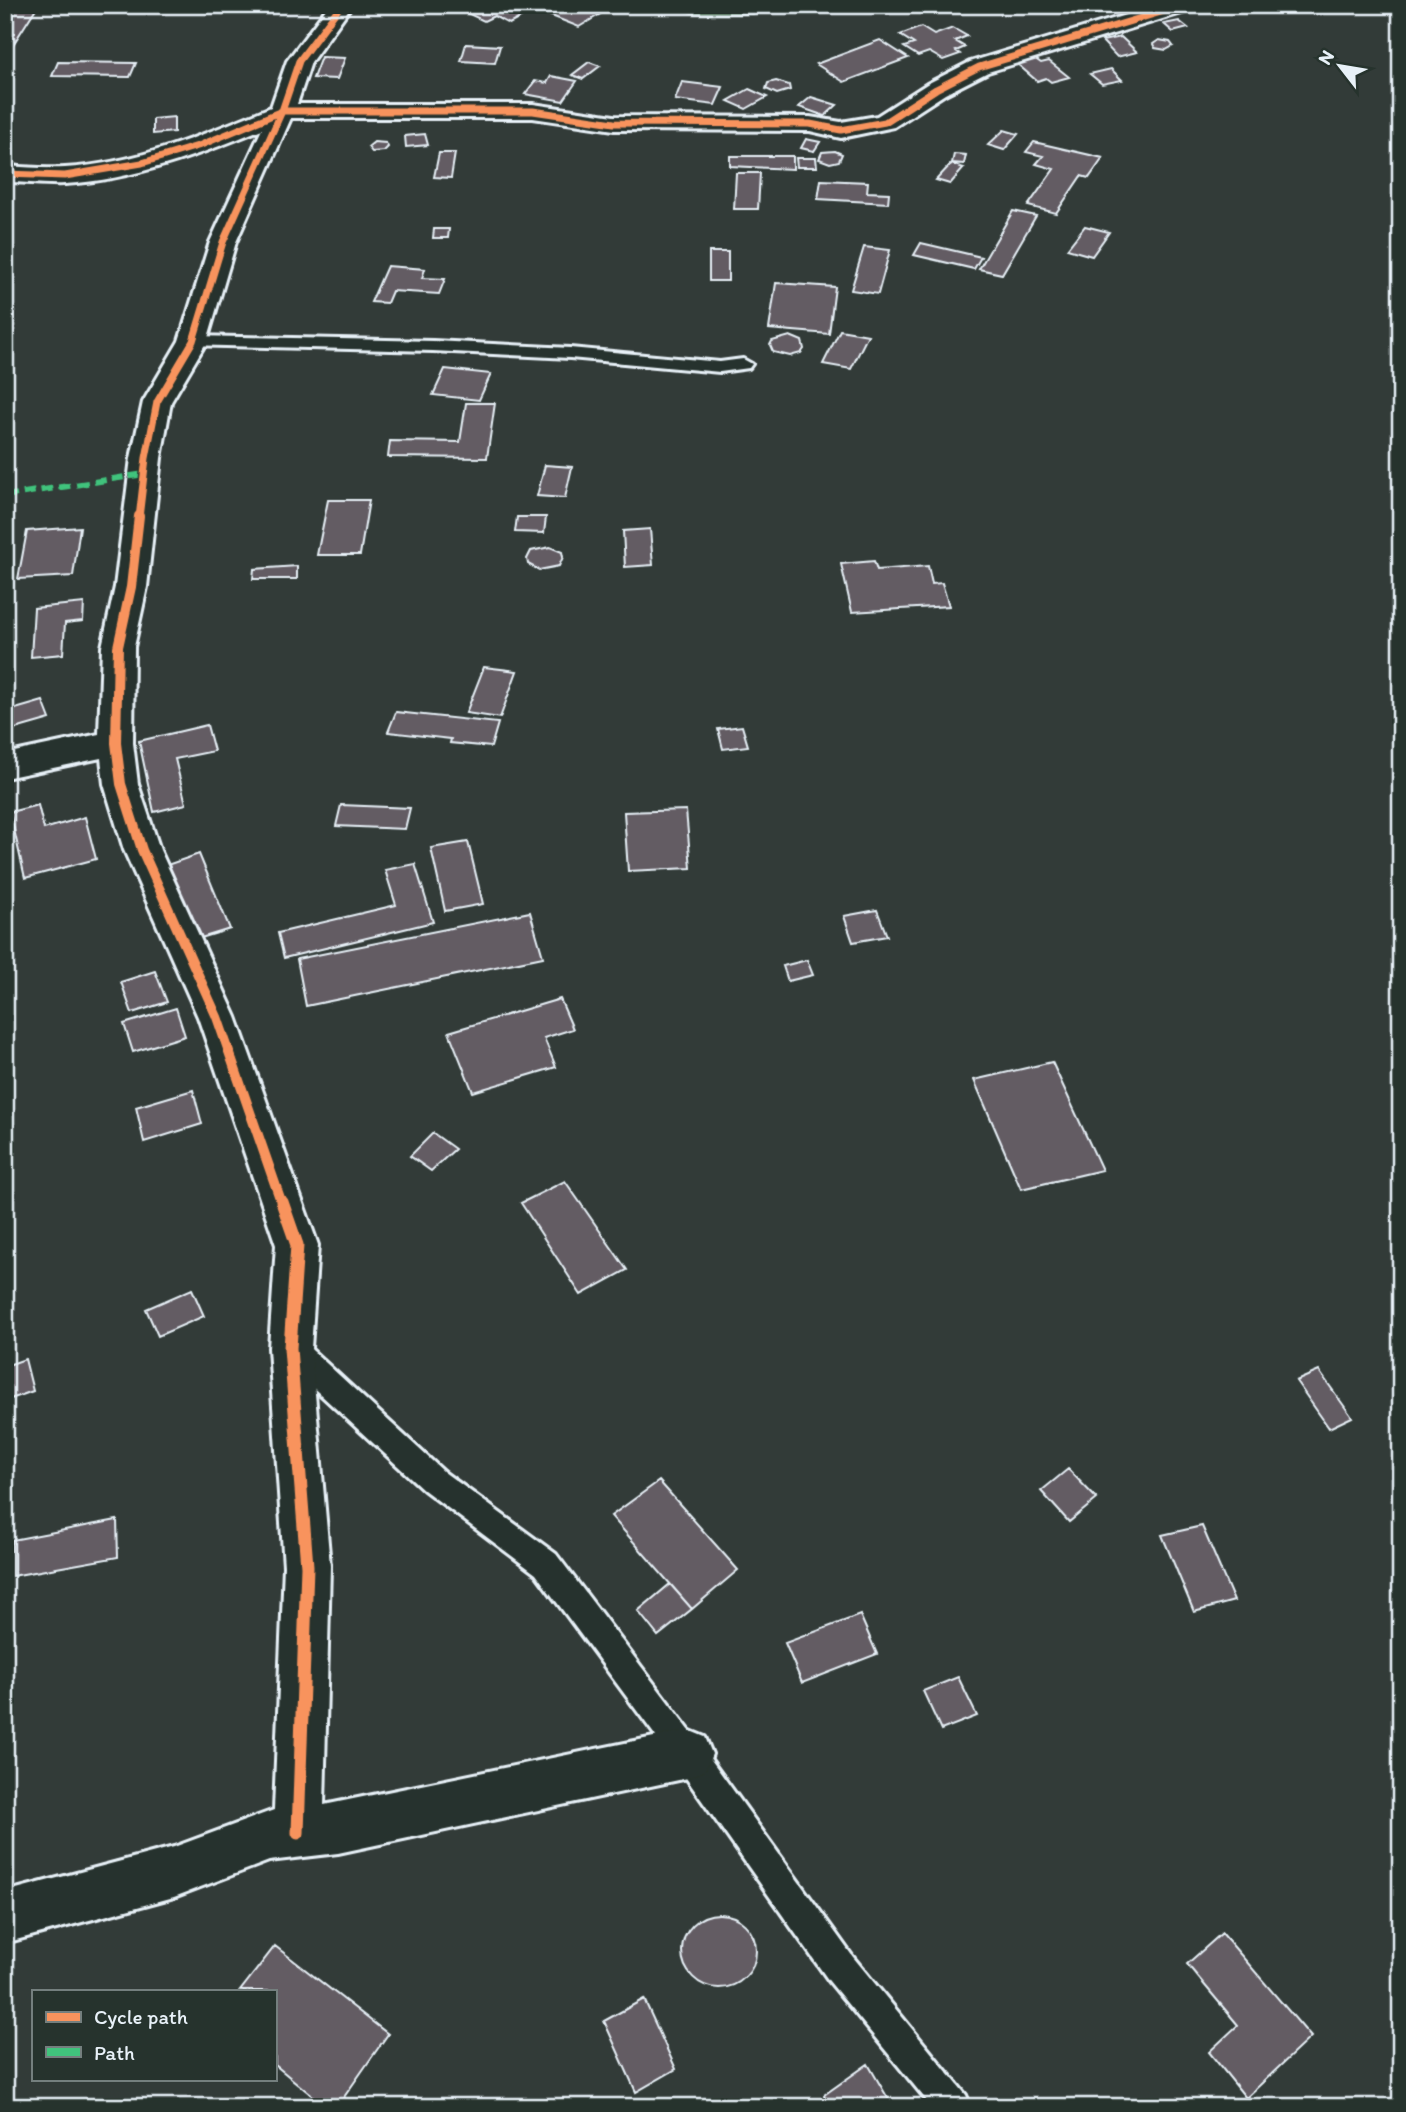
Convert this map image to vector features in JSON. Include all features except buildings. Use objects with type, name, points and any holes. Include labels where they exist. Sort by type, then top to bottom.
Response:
[{"type":"street","points":[[298,1833],[307,1566],[290,1348],[298,1245],[217,1017],[142,850],[121,784],[116,743],[118,647],[131,587],[146,458],[157,402],[193,341],[223,242],[282,111],[299,61],[341,5]]},
{"type":"street","points":[[5,174],[65,176],[130,166],[201,145],[282,111],[533,111],[614,123],[810,124],[841,130],[885,122],[979,66],[1184,5]]},
{"type":"street","points":[[5,766],[116,743]]},
{"type":"street","points":[[5,1917],[174,1872],[269,1836],[338,1828],[688,1754]]},
{"type":"lane","points":[[193,341],[501,349],[720,367],[743,364]]},
{"type":"lane","points":[[290,1348],[434,1481],[546,1564],[688,1754],[841,1969],[954,2107]]},
{"type":"green space","points":[[668,5],[767,5],[753,14],[692,13]]},
{"type":"marked path","points":[[5,496],[144,474]]},
{"type":"cycle path","points":[[298,1833],[307,1566],[290,1348],[297,1245],[217,1017],[142,850],[121,784],[116,743],[118,647],[131,587],[146,458],[157,402],[193,341],[223,242],[282,111],[299,61],[341,5]]},
{"type":"cycle path","points":[[5,174],[65,176],[142,163],[201,145],[282,111],[533,111],[614,123],[810,124],[841,130],[885,122],[936,89],[979,67],[1184,5]]}]
